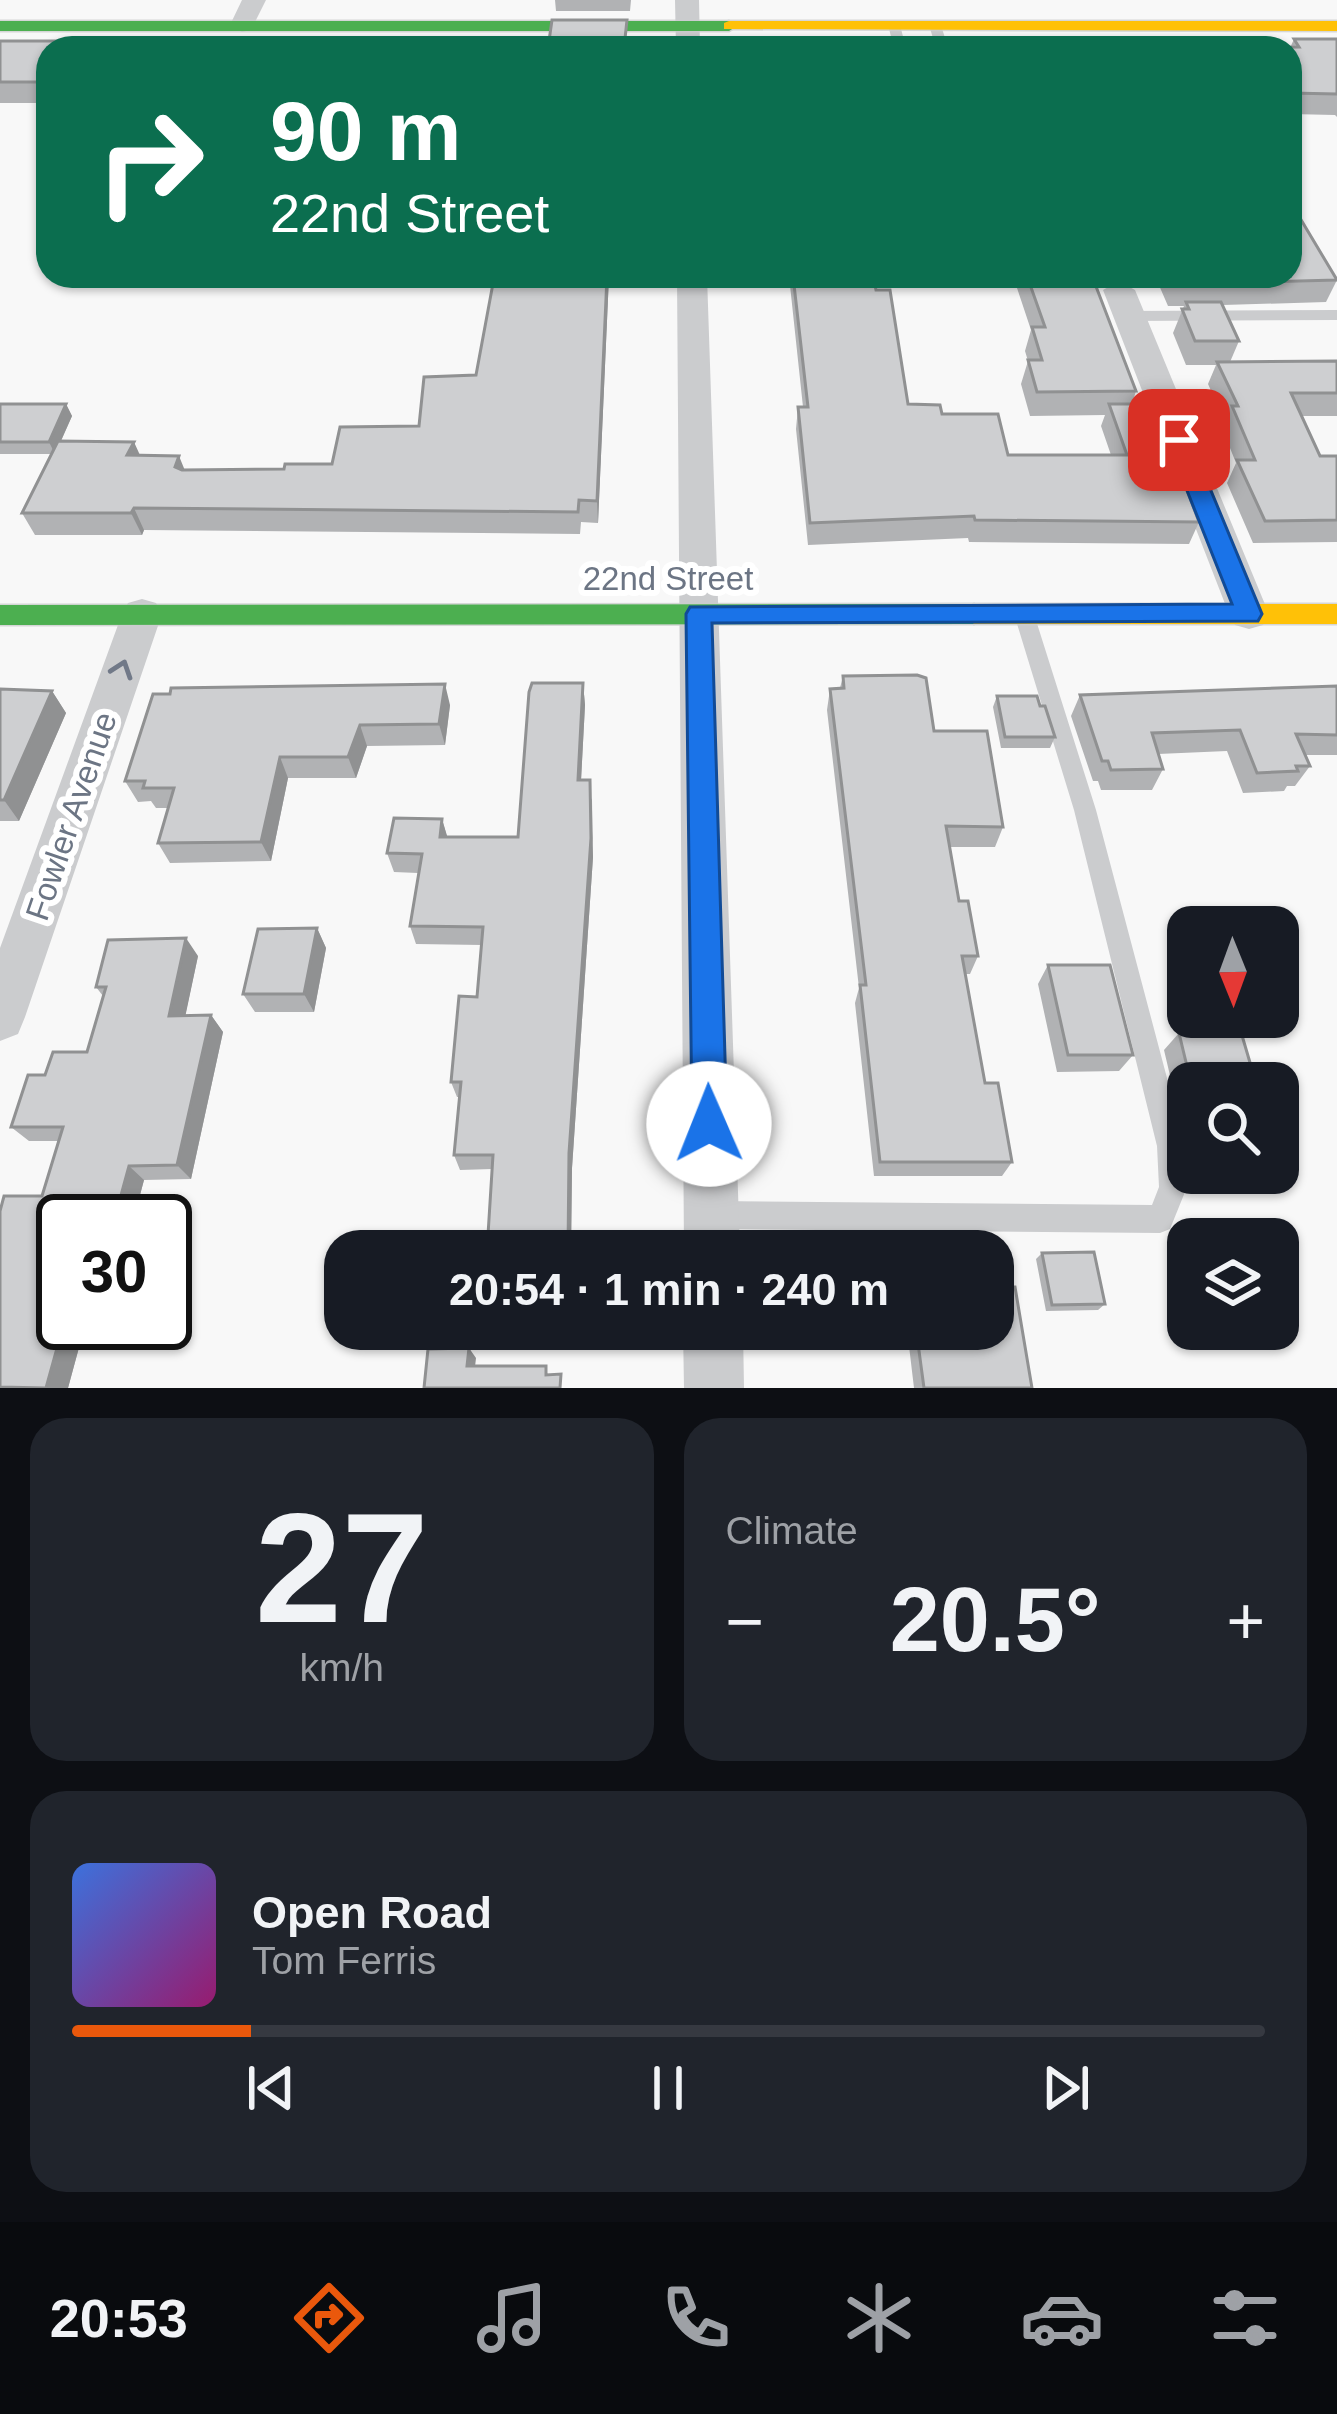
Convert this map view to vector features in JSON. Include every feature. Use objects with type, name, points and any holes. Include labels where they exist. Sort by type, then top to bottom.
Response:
[{"type":"street","points":[[0,26],[248,13],[302,36],[687,24],[881,36]]},
{"type":"street","points":[[974,36],[1337,26]]},
{"type":"street","points":[[692,288],[711,1230]]},
{"type":"street","points":[[1124,303],[1249,614]]},
{"type":"street","name":"Fowler Avenue","points":[[0,1017],[142,614]]},
{"type":"street","name":"22nd Street","points":[[0,615],[1337,614]]},
{"type":"street","points":[[713,1350],[714,1388]]},
{"type":"lane","points":[[1124,303],[1337,315]]},
{"type":"lane","points":[[807,1230],[1160,1219],[1173,1187],[1171,1145],[1085,810],[1024,614]]},
{"type":"building","points":[[552,20],[627,20],[625,36],[550,36]]},
{"type":"building","points":[[1302,39],[1337,39],[1337,94],[1302,93]]},
{"type":"building","points":[[0,41],[36,41],[36,82],[0,82]]},
{"type":"building","points":[[1302,221],[1337,280],[1302,281]]},
{"type":"building","points":[[492,288],[606,288],[597,501],[579,500],[578,512],[134,508],[131,513],[22,513],[58,441],[134,442],[127,455],[179,456],[175,467],[182,470],[332,464],[340,427],[419,426],[424,377],[476,375]]},
{"type":"building","points":[[794,288],[890,290],[908,404],[940,405],[942,414],[998,414],[1008,455],[1127,455],[1109,404],[1142,404],[1163,461],[1176,461],[1199,522],[975,520],[974,516],[810,523],[798,407],[808,407]]},
{"type":"building","points":[[1031,288],[1097,288],[1136,391],[1037,392],[1028,360],[1042,360],[1032,327],[1045,327]]},
{"type":"building","points":[[1186,302],[1221,302],[1239,341],[1195,341],[1182,309],[1189,309]]},
{"type":"building","points":[[1337,361],[1337,393],[1291,393],[1320,456],[1337,456],[1337,520],[1265,521],[1237,460],[1255,460],[1232,406],[1238,406],[1217,362]]},
{"type":"building","points":[[0,404],[66,404],[49,442],[0,442]]},
{"type":"building","points":[[843,676],[926,678],[934,731],[987,731],[1003,827],[946,826],[959,901],[968,901],[978,956],[962,956],[985,1083],[998,1083],[1012,1162],[880,1162],[860,985],[866,985],[830,689],[844,688]]},
{"type":"building","points":[[532,683],[583,683],[578,780],[590,780],[591,838],[569,1153],[568,1230],[488,1230],[493,1155],[454,1155],[461,1082],[451,1082],[459,996],[477,997],[483,927],[410,926],[422,854],[387,853],[394,818],[442,819],[440,837],[518,837]]},
{"type":"building","points":[[445,684],[439,724],[360,725],[348,757],[280,757],[261,842],[158,843],[174,788],[143,788],[145,781],[125,781],[153,694],[170,694],[171,688]]},
{"type":"building","points":[[1337,686],[1337,735],[1296,734],[1310,766],[1257,773],[1240,730],[1152,733],[1163,769],[1111,770],[1108,761],[1102,761],[1080,695]]},
{"type":"building","points":[[0,689],[52,691],[4,800],[0,800]]},
{"type":"building","points":[[997,696],[1037,696],[1055,737],[1005,737]]},
{"type":"building","points":[[317,928],[304,994],[243,994],[258,929]]},
{"type":"building","points":[[186,938],[169,1016],[211,1015],[177,1165],[129,1166],[121,1194],[43,1194],[63,1127],[11,1127],[28,1075],[45,1075],[53,1052],[87,1052],[106,987],[96,987],[108,940]]},
{"type":"building","points":[[1048,965],[1110,965],[1133,1055],[1068,1055]]},
{"type":"building","points":[[1180,1038],[1243,1038],[1250,1062],[1186,1062]]},
{"type":"building","points":[[4,1196],[36,1196],[36,1350],[57,1350],[46,1388],[0,1387],[0,1211]]},
{"type":"building","points":[[1094,1252],[1105,1304],[1052,1305],[1042,1253]]},
{"type":"building","points":[[1015,1287],[1032,1388],[924,1388],[919,1350],[1014,1350]]},
{"type":"building","points":[[428,1350],[469,1350],[467,1366],[546,1366],[546,1375],[561,1374],[560,1388],[424,1388]]},
{"type":"traffic: fast","points":[[0,26],[729,26]]},
{"type":"traffic: fast","points":[[0,615],[974,614]]},
{"type":"traffic: slow","points":[[729,26],[1337,26]]},
{"type":"traffic: slow","points":[[974,614],[1337,614]]},
{"type":"route","points":[[709,1124],[699,614],[1249,614],[1179,440]]}]
